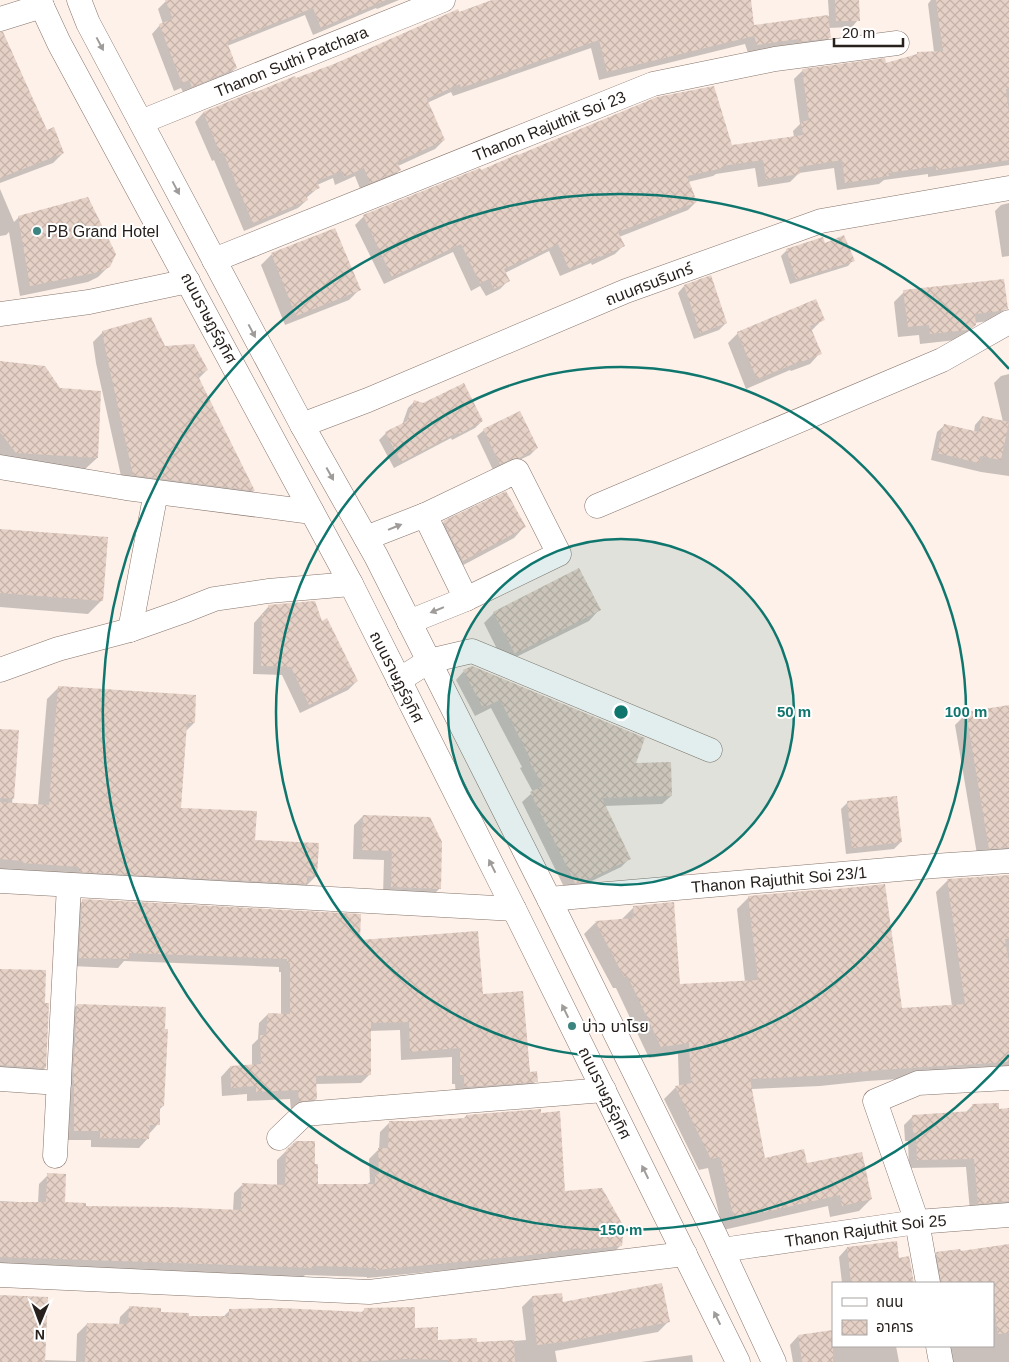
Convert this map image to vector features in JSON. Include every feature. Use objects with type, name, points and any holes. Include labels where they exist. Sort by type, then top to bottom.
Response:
[{"type":"street","name":"ถนนราษฏร์อุทิศ","points":[[79,0],[88,23],[302,425],[366,538],[409,622],[549,899],[722,1250],[774,1362]]},
{"type":"street","name":"Thanon Suthi Patchara","points":[[141,122],[443,0]]},
{"type":"street","name":"ถนนราษฏร์อุทิศ","points":[[41,3],[60,42],[351,584],[738,1362]]},
{"type":"street","points":[[0,19],[41,3]]},
{"type":"street","name":"Thanon Rajuthit Soi 23","points":[[214,260],[653,84],[775,59],[897,43]]},
{"type":"street","name":"ถนนศรนรินทร์","points":[[302,425],[368,400],[626,291],[821,221],[1009,188]]},
{"type":"street","points":[[0,314],[89,302],[188,281]]},
{"type":"street","points":[[597,506],[942,360],[1009,322]]},
{"type":"street","points":[[0,468],[156,492],[312,512]]},
{"type":"street","points":[[366,538],[425,515],[517,471],[559,554],[466,599],[409,622]]},
{"type":"street","points":[[130,630],[156,492]]},
{"type":"street","points":[[425,515],[466,599]]},
{"type":"street","points":[[1,667],[58,649],[130,630],[214,599],[268,590],[351,584]]},
{"type":"street","points":[[399,680],[428,661],[472,651],[710,750]]},
{"type":"street","name":"Thanon Rajuthit Soi 23/1","points":[[549,899],[1009,861]]},
{"type":"street","points":[[0,881],[514,909]]},
{"type":"street","points":[[55,1156],[69,885]]},
{"type":"street","points":[[928,1282],[917,1222],[875,1101],[918,1083],[1009,1078]]},
{"type":"street","points":[[0,1079],[59,1084]]},
{"type":"street","points":[[279,1138],[304,1114],[604,1090]]},
{"type":"street","name":"Thanon Rajuthit Soi 25","points":[[722,1250],[917,1222],[1009,1215]]},
{"type":"street","points":[[0,1275],[369,1292],[685,1254]]},
{"type":"street","points":[[938,1347],[941,1362]]},
{"type":"building","points":[[165,0],[386,0],[321,28],[313,8],[227,42],[237,68],[192,87],[189,80],[182,83],[159,24],[173,19]]},
{"type":"building","points":[[492,0],[751,0],[754,25],[828,15],[831,38],[798,42],[798,39],[757,45],[754,36],[607,72],[599,40],[461,88],[460,84],[427,99],[445,140],[397,162],[401,170],[370,183],[364,168],[344,177],[342,171],[317,181],[320,188],[306,194],[308,200],[253,223],[223,152],[220,153],[203,112],[295,76],[296,78],[334,64],[458,9],[459,12]]},
{"type":"building","points":[[835,0],[859,0],[860,21],[836,21]]},
{"type":"building","points":[[936,0],[1009,0],[1009,89],[1006,89],[1009,112],[1009,160],[936,170],[936,166],[888,173],[889,176],[845,183],[842,160],[799,167],[800,174],[766,179],[763,160],[722,166],[723,168],[687,176],[697,202],[618,232],[625,246],[569,269],[558,244],[504,269],[510,281],[494,289],[489,279],[480,283],[461,244],[392,277],[363,215],[480,168],[481,170],[657,97],[714,86],[732,145],[803,135],[801,122],[809,120],[802,69],[885,58],[886,63],[917,54],[917,52],[943,51]]},
{"type":"building","points":[[0,32],[3,32],[47,130],[54,127],[64,153],[0,178]]},
{"type":"building","points":[[88,197],[116,254],[110,267],[99,272],[30,286],[18,216]]},
{"type":"building","points":[[335,228],[361,290],[296,316],[271,253]]},
{"type":"building","points":[[844,235],[855,261],[796,279],[786,249],[823,237],[825,243]]},
{"type":"building","points":[[711,275],[727,323],[700,333],[684,285]]},
{"type":"building","points":[[1004,279],[1008,309],[975,314],[976,325],[967,330],[930,334],[929,325],[908,327],[903,290]]},
{"type":"building","points":[[816,299],[825,320],[810,326],[822,354],[757,379],[737,332]]},
{"type":"building","points":[[151,317],[165,346],[194,344],[208,370],[197,374],[255,491],[133,475],[102,331]]},
{"type":"building","points":[[0,361],[45,366],[60,388],[101,391],[98,458],[16,453],[0,432]]},
{"type":"building","points":[[464,383],[483,421],[401,462],[385,432],[407,421],[414,400],[423,403]]},
{"type":"building","points":[[520,411],[538,448],[519,458],[500,464],[483,429]]},
{"type":"building","points":[[982,416],[1009,422],[1001,460],[980,456],[979,463],[937,453],[944,424],[979,432]]},
{"type":"building","points":[[506,491],[526,527],[463,561],[443,521]]},
{"type":"building","points":[[0,529],[108,537],[103,601],[0,593]]},
{"type":"building","points":[[579,568],[601,610],[515,654],[493,612]]},
{"type":"building","points":[[315,601],[322,621],[327,618],[358,681],[309,705],[291,667],[261,666],[262,613],[268,614],[268,605]]},
{"type":"building","points":[[472,666],[645,738],[636,763],[671,762],[672,796],[602,798],[631,859],[583,882],[575,883],[530,792],[543,786],[528,759],[530,758],[500,700],[483,708],[463,670]]},
{"type":"building","points":[[58,686],[196,695],[195,723],[187,723],[181,808],[257,811],[255,840],[319,843],[317,877],[307,876],[307,884],[79,872],[79,867],[23,863],[23,861],[0,859],[0,802],[49,805]]},
{"type":"building","points":[[1009,705],[1009,847],[989,849],[966,712]]},
{"type":"building","points":[[0,729],[19,730],[14,799],[0,798]]},
{"type":"building","points":[[897,796],[902,842],[852,848],[847,801]]},
{"type":"building","points":[[363,815],[430,817],[442,842],[441,889],[391,887],[392,851],[362,850]]},
{"type":"building","points":[[1009,875],[1009,939],[1005,939],[1009,965],[1009,1062],[750,1079],[765,1158],[804,1149],[807,1163],[862,1152],[872,1199],[842,1206],[840,1195],[734,1219],[720,1157],[711,1159],[675,1086],[691,1083],[689,1043],[661,1047],[628,977],[624,977],[595,921],[634,918],[633,906],[674,902],[680,984],[758,980],[748,896],[885,884],[902,1008],[965,1004],[947,879]]},
{"type":"building","points":[[82,899],[361,914],[360,940],[478,931],[483,994],[523,991],[530,1072],[537,1071],[538,1082],[464,1087],[464,1075],[460,1075],[460,1048],[410,1052],[409,1022],[371,1023],[371,1075],[316,1076],[317,1099],[299,1102],[298,1090],[256,1092],[256,1086],[231,1088],[230,1066],[261,1064],[260,1035],[266,1035],[268,1013],[290,1014],[290,963],[287,963],[287,959],[129,953],[129,959],[79,958]]},
{"type":"building","points":[[0,969],[46,970],[45,1003],[49,1003],[46,1068],[0,1065]]},
{"type":"building","points":[[77,1004],[166,1007],[165,1029],[168,1029],[164,1106],[160,1106],[160,1125],[150,1125],[149,1139],[100,1138],[100,1131],[74,1131],[73,1080]]},
{"type":"building","points":[[999,1103],[999,1109],[1009,1108],[1009,1201],[978,1204],[974,1159],[917,1160],[916,1133],[913,1133],[912,1115],[972,1111],[972,1104]]},
{"type":"building","points":[[541,1109],[541,1113],[560,1111],[565,1191],[602,1188],[624,1227],[622,1246],[579,1250],[578,1248],[531,1255],[376,1270],[376,1268],[314,1266],[313,1268],[0,1257],[0,1202],[46,1202],[47,1173],[66,1174],[65,1202],[86,1203],[86,1206],[241,1210],[242,1183],[285,1185],[286,1150],[296,1141],[315,1141],[315,1164],[318,1164],[318,1184],[375,1184],[375,1175],[379,1174],[378,1148],[388,1148],[389,1121],[466,1118],[466,1115]]},
{"type":"building","points":[[897,1241],[899,1258],[909,1256],[914,1282],[851,1282],[847,1247]]},
{"type":"building","points":[[1009,1244],[1009,1333],[998,1334],[994,1305],[994,1282],[941,1282],[936,1252],[960,1249],[961,1251]]},
{"type":"building","points":[[662,1283],[670,1322],[537,1345],[532,1296],[562,1293],[563,1302]]},
{"type":"building","points":[[0,1295],[48,1297],[45,1362],[0,1362]]},
{"type":"building","points":[[129,1306],[161,1308],[161,1312],[189,1313],[189,1316],[229,1316],[229,1309],[279,1308],[364,1312],[364,1308],[415,1307],[415,1328],[438,1327],[438,1340],[477,1338],[477,1342],[514,1340],[515,1362],[448,1362],[448,1360],[407,1359],[354,1362],[85,1362],[87,1323],[128,1324]]},
{"type":"building","points":[[832,1330],[833,1362],[802,1362],[798,1335]]},
{"type":"place","name":"PB Grand Hotel","points":[[37,231]]},
{"type":"place","name":"บ่าว บาโรย","points":[[572,1026]]}]
